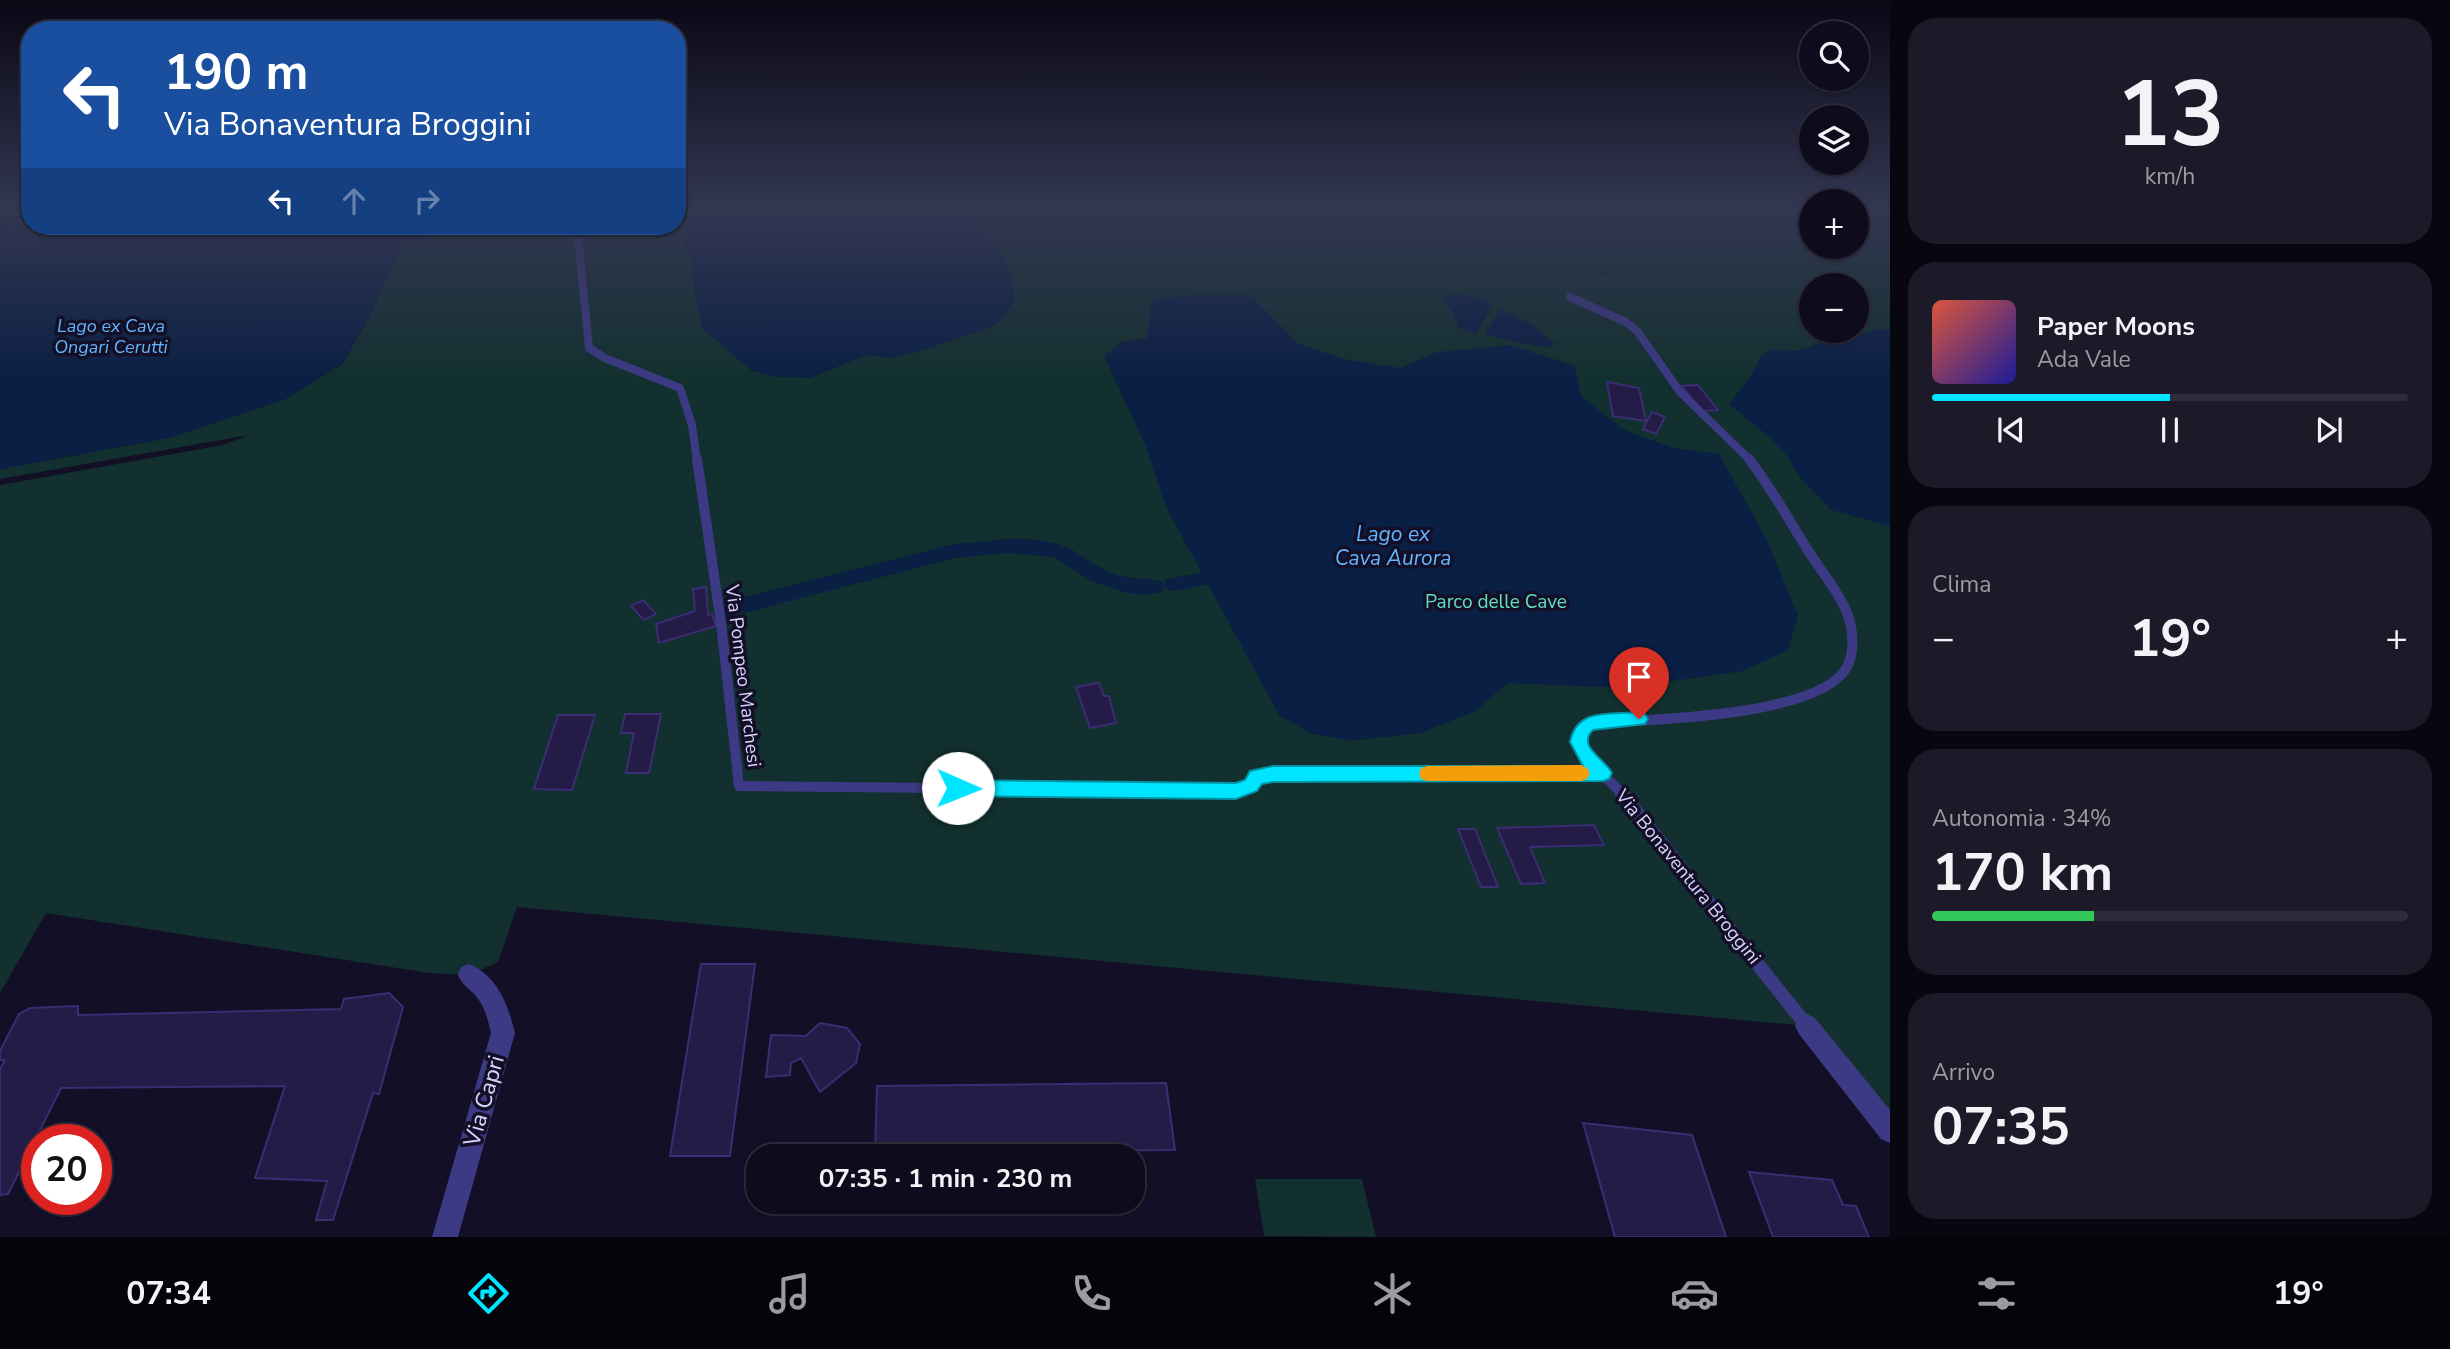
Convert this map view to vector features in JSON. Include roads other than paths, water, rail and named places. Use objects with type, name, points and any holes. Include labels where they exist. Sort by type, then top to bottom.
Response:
[{"type":"street","name":"Via Capri","points":[[445,1237],[503,1033],[496,1003],[487,989],[469,975]]},
{"type":"street","name":"Via Bonaventura Broggini","points":[[1807,1026],[1890,1130]]},
{"type":"lane","name":"Via Pompeo Marchesi","points":[[581,266],[589,348],[605,358],[680,388],[692,425],[720,623],[739,786],[1236,791],[1251,786],[1256,777],[1273,774],[1603,773]]},
{"type":"lane","name":"Via Bonaventura Broggini","points":[[1570,298],[1626,322],[1638,332],[1680,392],[1751,461],[1846,610],[1853,646],[1846,670],[1838,680],[1821,691],[1765,708],[1589,723],[1581,731],[1578,742],[1584,755],[1616,786],[1807,1026]]},
{"type":"water","name":"Lago ex Cava Ongari Cerutti","points":[[0,266],[392,266],[371,314],[342,364],[285,399],[168,438],[0,469]]},
{"type":"water","points":[[692,266],[1007,266],[1014,303],[994,326],[892,358],[866,355],[811,378],[778,377],[752,371],[703,329],[696,303]]},
{"type":"water","points":[[1461,294],[1485,299],[1493,305],[1476,333],[1459,328],[1453,313],[1442,298]]},
{"type":"water","name":"Lago ex Cava Aurora","points":[[1192,295],[1251,295],[1297,343],[1343,359],[1400,368],[1437,352],[1510,345],[1575,366],[1581,396],[1624,430],[1673,448],[1719,454],[1766,538],[1798,615],[1788,650],[1743,671],[1623,688],[1508,683],[1475,711],[1421,733],[1350,741],[1310,733],[1279,715],[1166,507],[1146,447],[1104,356],[1122,342],[1147,338],[1152,300]]},
{"type":"water","points":[[1500,309],[1533,325],[1555,344],[1548,348],[1485,335]]},
{"type":"water","points":[[1890,329],[1890,526],[1831,510],[1798,475],[1787,456],[1768,436],[1729,404],[1751,376],[1762,354],[1770,350],[1797,351],[1819,343],[1869,343],[1869,332]]},
{"type":"waterway","points":[[1597,272],[1605,273]]},
{"type":"waterway","points":[[728,609],[955,551],[1007,546],[1034,547],[1059,552],[1107,580],[1127,586],[1155,587]]},
{"type":"waterway","points":[[1174,584],[1205,579]]},
{"type":"park label","name":"Parco delle Cave","points":[[1496,602]]}]
